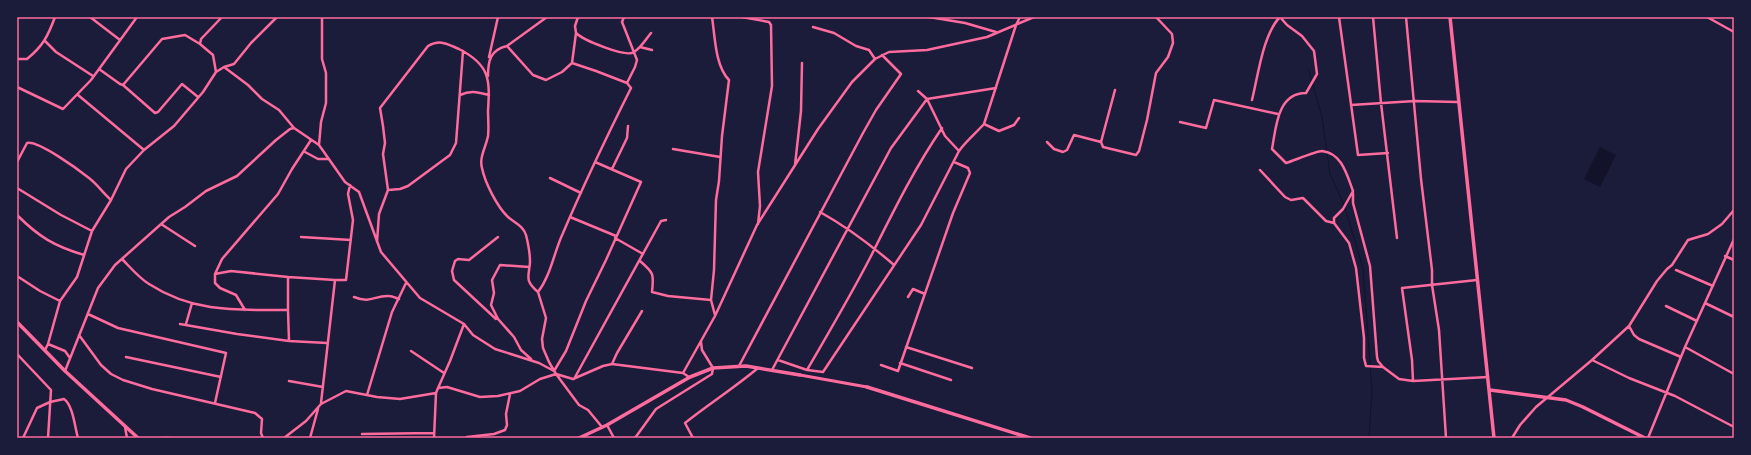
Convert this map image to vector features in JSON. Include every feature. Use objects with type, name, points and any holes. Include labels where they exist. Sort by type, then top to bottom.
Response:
[{"type":"main road","points":[[1450,17],[1494,438]]},
{"type":"main road","points":[[17,322],[44,351],[138,438]]},
{"type":"main road","points":[[579,438],[607,425],[690,377],[713,368],[739,366],[800,375]]},
{"type":"main road","points":[[867,387],[1030,438]]},
{"type":"main road","points":[[1490,390],[1547,396],[1566,400],[1583,406],[1646,438]]},
{"type":"street","points":[[17,59],[27,59],[38,49],[45,40],[55,17]]},
{"type":"street","points":[[90,17],[120,40]]},
{"type":"street","points":[[17,87],[63,108],[78,95],[137,17]]},
{"type":"street","points":[[200,44],[201,39],[222,17]]},
{"type":"street","points":[[44,351],[48,344],[60,301],[77,277],[92,231],[111,200],[126,169],[144,150],[165,135],[203,92],[216,72],[224,66],[234,64],[251,43],[277,17]]},
{"type":"street","points":[[319,146],[320,127],[326,103],[326,73],[322,59],[322,17]]},
{"type":"street","points":[[498,17],[489,58],[488,135],[481,160],[482,169],[488,186],[498,204],[507,216],[519,224],[526,234],[530,262],[528,280],[530,285],[538,292],[546,318],[542,340],[543,348],[554,371],[579,405],[588,410],[602,427]]},
{"type":"street","points":[[489,58],[499,48],[507,46],[547,17]]},
{"type":"street","points":[[507,46],[533,75],[546,80],[562,72],[572,63],[576,34],[575,26],[578,17]]},
{"type":"street","points":[[624,17],[622,22],[637,60],[635,68],[627,83]]},
{"type":"street","points":[[712,17],[718,56],[723,74],[729,80],[716,200],[714,270],[711,300],[715,316]]},
{"type":"street","points":[[742,17],[769,22],[771,25],[772,86],[758,172],[760,206],[758,225]]},
{"type":"street","points":[[929,17],[965,23],[996,32]]},
{"type":"street","points":[[778,360],[807,370],[824,372],[921,225],[959,151],[966,141],[984,124],[1016,25],[1020,17]]},
{"type":"street","points":[[683,373],[715,316],[758,225],[818,128],[852,82],[875,59],[889,52],[927,50],[988,37],[996,32],[1034,17]]},
{"type":"street","points":[[1115,90],[1101,142],[1103,147],[1136,155],[1139,151],[1147,120],[1156,73],[1168,57],[1173,43],[1172,34],[1156,17]]},
{"type":"street","points":[[1252,100],[1273,24],[1280,17],[1287,25],[1302,36],[1314,51],[1317,74],[1306,93],[1299,93],[1286,101],[1278,114],[1272,150],[1286,163],[1321,151],[1335,155],[1343,165],[1353,191],[1353,203],[1370,266],[1378,361],[1383,367],[1399,379],[1413,382],[1488,377]]},
{"type":"street","points":[[1339,17],[1358,155],[1388,153]]},
{"type":"street","points":[[1373,17],[1381,102],[1397,238]]},
{"type":"street","points":[[1406,17],[1415,101],[1417,140],[1432,270],[1432,285],[1439,330],[1446,438]]},
{"type":"street","points":[[1707,17],[1734,32]]},
{"type":"street","points":[[813,27],[834,33],[856,46],[868,50],[875,59]]},
{"type":"street","points":[[576,34],[579,37],[601,46],[629,54],[634,53],[651,33]]},
{"type":"street","points":[[123,85],[162,39],[185,35],[200,44],[213,55],[216,72]]},
{"type":"street","points":[[45,40],[56,52],[93,76]]},
{"type":"street","points":[[488,76],[476,59],[463,51],[440,41],[428,46],[380,108],[384,126],[385,143],[383,154],[388,190],[379,214],[377,242],[381,252],[420,298],[443,313],[464,324],[473,335],[495,349],[533,361],[554,371]]},
{"type":"street","points":[[640,47],[652,50]]},
{"type":"street","points":[[388,190],[400,189],[408,186],[450,155],[456,143],[463,51]]},
{"type":"street","points":[[739,366],[820,212],[876,110],[901,74],[882,55]]},
{"type":"street","points":[[538,292],[544,283],[560,238],[570,216],[631,88],[627,83],[572,63]]},
{"type":"street","points":[[794,167],[801,111],[802,63]]},
{"type":"street","points":[[224,66],[248,85],[262,99],[279,110],[294,128],[319,146],[345,182],[359,192],[381,252]]},
{"type":"street","points":[[99,69],[123,85],[155,113],[158,112],[182,84],[198,97]]},
{"type":"street","points":[[772,370],[891,148],[927,99],[996,88]]},
{"type":"street","points":[[459,96],[468,91],[489,95]]},
{"type":"street","points":[[918,91],[927,99],[945,136],[959,151]]},
{"type":"street","points":[[78,95],[144,150]]},
{"type":"street","points":[[1180,122],[1206,128],[1214,100],[1278,114]]},
{"type":"street","points":[[1350,105],[1415,101],[1458,102]]},
{"type":"street","points":[[984,124],[999,131],[1014,125],[1019,118]]},
{"type":"street","points":[[612,169],[627,138],[628,126]]},
{"type":"street","points":[[65,371],[98,288],[115,265],[161,224],[206,191],[238,176],[276,140],[290,129],[294,128]]},
{"type":"street","points":[[807,370],[839,314],[924,154],[942,128]]},
{"type":"street","points":[[1047,142],[1054,149],[1062,152],[1067,150],[1074,135],[1101,142]]},
{"type":"street","points":[[245,310],[236,295],[220,288],[215,283],[215,274],[222,259],[278,194],[292,169],[312,140]]},
{"type":"street","points":[[17,162],[27,143],[30,142],[45,149],[85,176],[111,200]]},
{"type":"street","points":[[673,149],[720,157]]},
{"type":"street","points":[[305,152],[318,159],[329,159]]},
{"type":"street","points":[[554,371],[566,351],[586,301],[641,182],[595,162]]},
{"type":"street","points":[[881,365],[898,371],[953,213],[970,173],[968,168],[954,162]]},
{"type":"street","points":[[1260,170],[1286,197],[1291,200],[1303,198],[1326,221],[1334,223],[1349,243],[1356,268],[1366,366],[1383,367]]},
{"type":"street","points":[[550,178],[581,193]]},
{"type":"street","points":[[215,274],[231,271],[288,277],[346,280],[353,220],[348,194],[350,185]]},
{"type":"street","points":[[17,188],[61,215],[92,231]]},
{"type":"street","points":[[1334,223],[1334,218],[1343,209],[1353,191]]},
{"type":"street","points":[[1512,438],[1520,425],[1547,396],[1592,360],[1629,326],[1657,282],[1667,269],[1672,266],[1688,240],[1708,234],[1722,224],[1734,210]]},
{"type":"street","points":[[820,212],[848,228],[894,265]]},
{"type":"street","points":[[17,215],[40,237],[49,242],[84,255]]},
{"type":"street","points":[[570,216],[615,237],[643,254]]},
{"type":"street","points":[[573,379],[615,303],[640,262],[661,221],[666,220]]},
{"type":"street","points":[[161,224],[195,246]]},
{"type":"street","points":[[301,237],[350,240]]},
{"type":"street","points":[[498,237],[469,260],[464,261],[458,259],[455,261],[452,271],[454,280],[501,323],[514,337],[521,350],[533,361]]},
{"type":"street","points":[[1646,438],[1667,394],[1685,347],[1734,239]]},
{"type":"street","points":[[1726,256],[1734,260]]},
{"type":"street","points":[[122,259],[148,284],[192,303],[214,309],[288,310]]},
{"type":"street","points":[[640,262],[650,270],[654,277],[652,292],[668,296],[711,300]]},
{"type":"street","points":[[501,323],[492,305],[494,293],[492,280],[497,270],[500,266],[529,267]]},
{"type":"street","points":[[1676,270],[1712,286]]},
{"type":"street","points":[[17,276],[40,291],[60,301]]},
{"type":"street","points":[[288,277],[289,341]]},
{"type":"street","points":[[321,404],[335,280]]},
{"type":"street","points":[[1413,382],[1412,360],[1402,288],[1477,280]]},
{"type":"street","points":[[367,395],[385,331],[406,283]]},
{"type":"street","points":[[908,297],[913,289],[925,294]]},
{"type":"street","points":[[354,297],[361,300],[372,300],[389,296],[399,298]]},
{"type":"street","points":[[186,324],[192,303]]},
{"type":"street","points":[[1705,303],[1734,317]]},
{"type":"street","points":[[1666,306],[1697,321]]},
{"type":"street","points":[[612,364],[642,311]]},
{"type":"street","points":[[88,314],[118,328],[226,353],[215,403]]},
{"type":"street","points":[[180,324],[186,324],[200,329],[289,341],[327,343]]},
{"type":"street","points":[[434,438],[436,392],[450,362],[464,324]]},
{"type":"street","points":[[1629,326],[1634,335],[1639,339],[1681,357]]},
{"type":"street","points":[[79,335],[101,365],[111,374],[123,380],[152,389],[255,413],[262,419],[261,432],[263,438]]},
{"type":"street","points":[[635,438],[656,409],[711,375],[713,368],[702,350],[701,342]]},
{"type":"street","points":[[48,344],[65,351],[70,358]]},
{"type":"street","points":[[1685,347],[1734,374]]},
{"type":"street","points":[[906,348],[972,368]]},
{"type":"street","points":[[411,351],[444,373]]},
{"type":"street","points":[[17,354],[51,390],[48,438]]},
{"type":"street","points":[[126,357],[221,377]]},
{"type":"street","points":[[1592,360],[1667,394],[1675,396],[1734,427]]},
{"type":"street","points":[[900,363],[951,380]]},
{"type":"street","points":[[438,388],[447,387],[480,397],[498,396],[520,391],[540,379],[556,374],[573,379],[603,366],[612,364],[683,373],[690,377]]},
{"type":"street","points":[[693,438],[686,423],[705,407],[738,385],[758,368]]},
{"type":"street","points":[[800,375],[867,387]]},
{"type":"street","points":[[289,382],[323,387]]},
{"type":"street","points":[[284,438],[306,421],[321,404],[346,391],[400,399],[436,392]]},
{"type":"street","points":[[467,437],[494,434],[505,430],[507,425],[507,408],[510,394]]},
{"type":"street","points":[[23,438],[37,408],[50,402],[64,399],[67,401],[73,416],[78,438]]},
{"type":"street","points":[[310,438],[318,408]]},
{"type":"street","points":[[607,425],[614,438]]},
{"type":"street","points":[[124,426],[126,438]]},
{"type":"street","points":[[362,434],[434,433]]},
{"type":"street","points":[[162,438],[170,438]]},
{"type":"shaded area","points":[[1600,147],[1616,155],[1600,187],[1584,179]]},
{"type":"waterway","points":[[1309,71],[1322,117],[1330,174],[1344,205]]},
{"type":"waterway","points":[[1345,208],[1363,268],[1372,391],[1369,438]]}]
